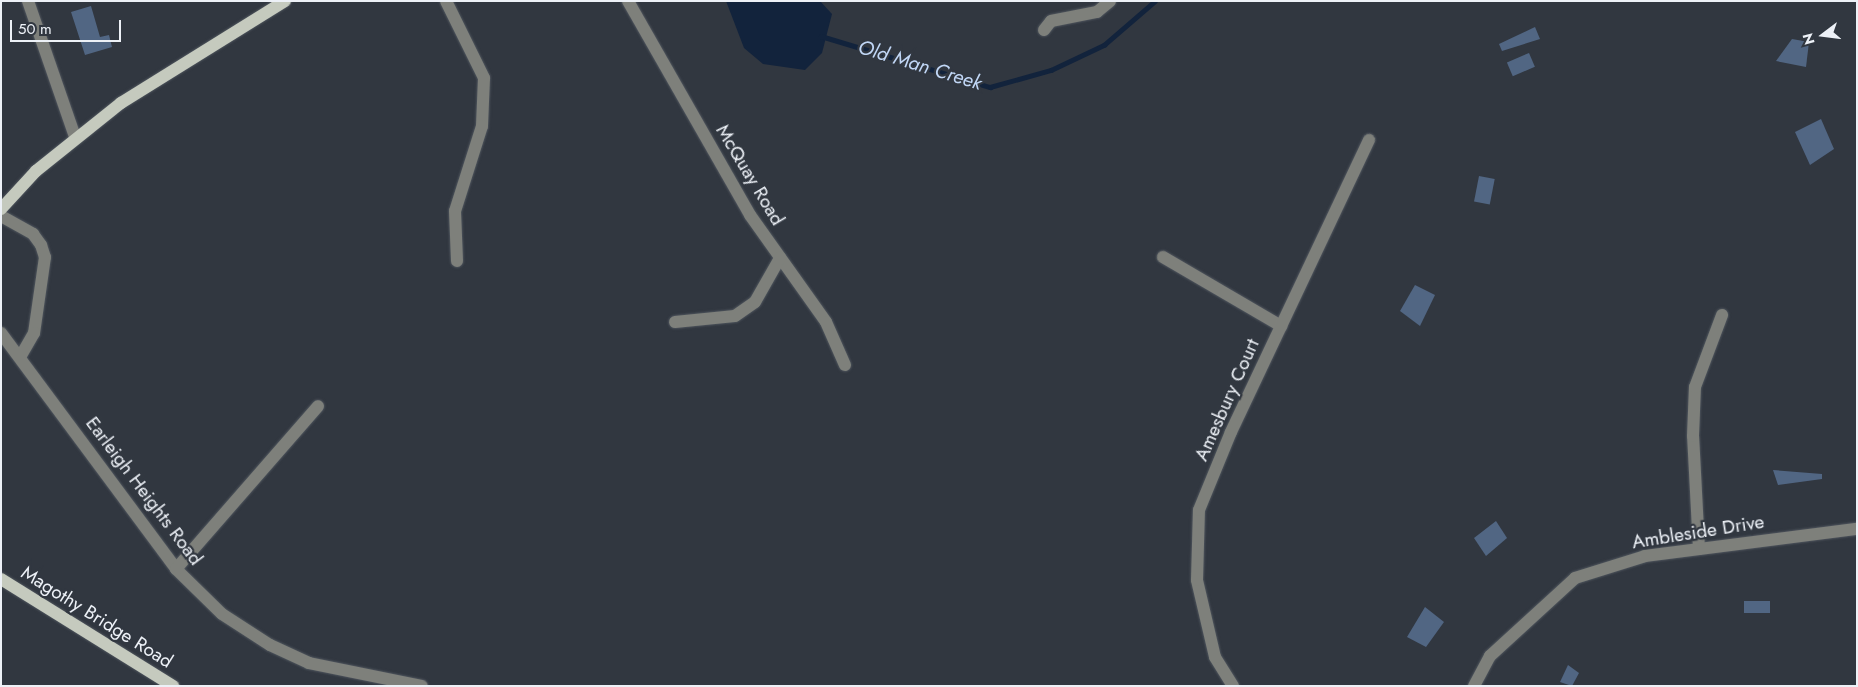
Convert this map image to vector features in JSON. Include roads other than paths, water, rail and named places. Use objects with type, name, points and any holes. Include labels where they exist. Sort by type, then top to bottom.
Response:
[{"type":"main road","points":[[1,209],[36,170],[75,137],[121,103],[285,1]]},
{"type":"main road","name":"Magothy Bridge Road","points":[[1,579],[173,686]]},
{"type":"street","points":[[28,1],[75,137]]},
{"type":"street","points":[[446,1],[484,78],[482,126],[455,211],[457,261]]},
{"type":"street","name":"McQuay Road","points":[[628,1],[750,215],[826,322],[845,365]]},
{"type":"street","points":[[1044,30],[1051,21],[1097,12],[1110,1]]},
{"type":"street","name":"Amesbury Court","points":[[1233,686],[1215,657],[1197,580],[1199,510],[1281,326],[1368,140]]},
{"type":"street","points":[[1,216],[33,234],[41,245],[45,257],[34,333],[20,357]]},
{"type":"street","points":[[1163,257],[1281,326]]},
{"type":"street","points":[[675,322],[735,316],[755,302],[780,258]]},
{"type":"street","points":[[1699,549],[1693,436],[1695,387],[1722,315]]},
{"type":"street","name":"Earleigh Heights Road","points":[[1,333],[176,569],[222,614],[270,645],[309,663],[422,686]]},
{"type":"street","points":[[176,569],[318,406]]},
{"type":"street","name":"Ambleside Drive","points":[[1474,686],[1490,656],[1575,578],[1645,556],[1857,529]]},
{"type":"water","points":[[726,1],[820,1],[832,14],[822,53],[805,70],[763,64],[744,48]]},
{"type":"waterway","name":"Old Man Creek","points":[[821,36],[990,87],[1051,70],[1104,45],[1155,1]]}]
